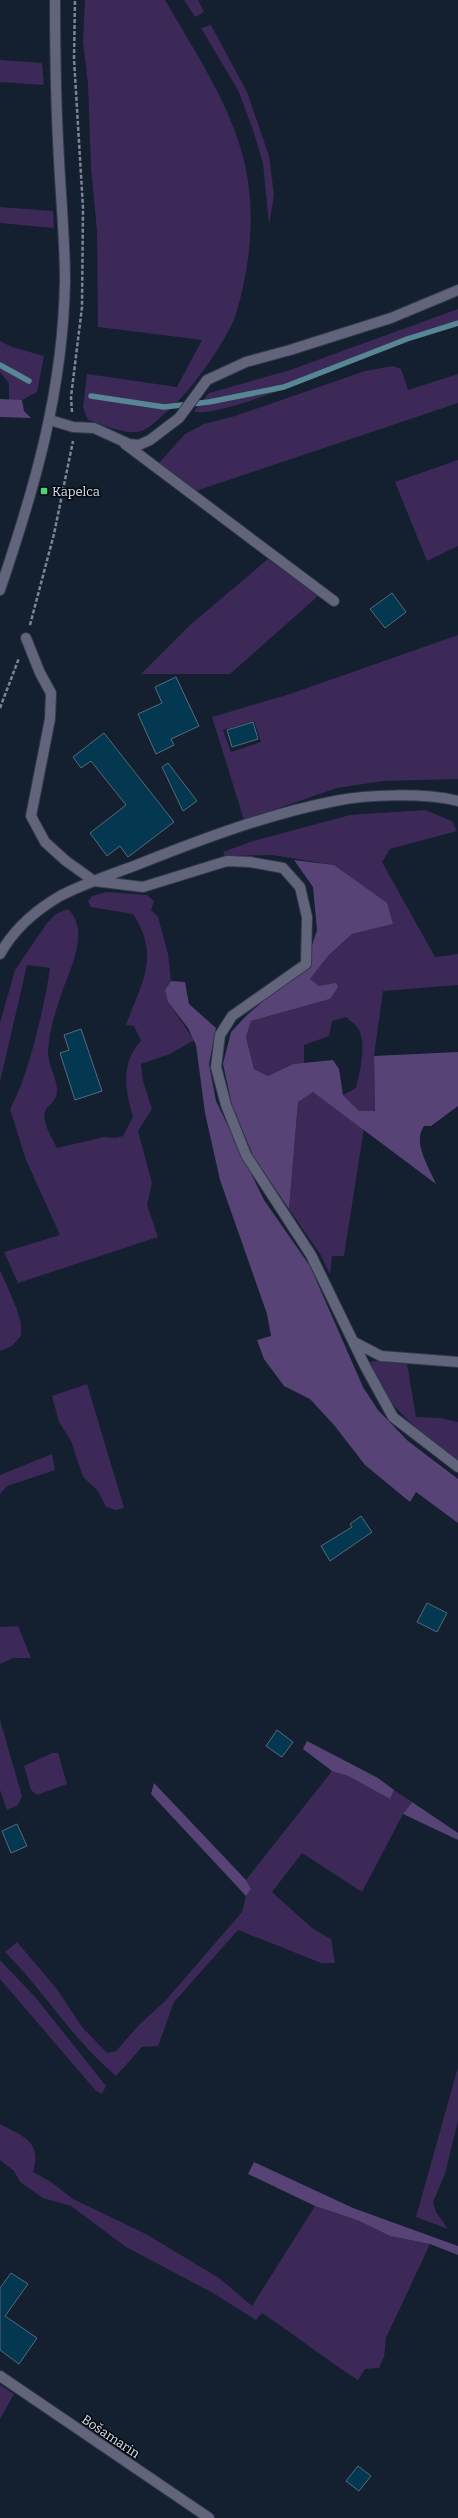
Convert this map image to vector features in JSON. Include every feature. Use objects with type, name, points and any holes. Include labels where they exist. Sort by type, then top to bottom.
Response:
[{"type":"street","points":[[0,590],[24,519],[50,420],[58,372],[65,281],[55,82],[54,0]]},
{"type":"street","points":[[50,420],[73,426],[94,428],[119,439],[138,445],[150,440],[179,418],[207,380],[246,362],[290,350],[391,318],[458,290]]},
{"type":"street","points":[[119,439],[334,601]]},
{"type":"street","points":[[26,638],[40,673],[51,693],[50,719],[31,816],[45,842],[66,861],[94,881],[143,887],[227,861],[250,862],[283,868],[300,887],[307,917],[306,964],[232,1016],[220,1035],[216,1067],[226,1105],[246,1155],[271,1196],[311,1255],[393,1417],[458,1467]]},
{"type":"street","points":[[0,954],[8,940],[32,915],[61,896],[94,881],[232,830],[335,801],[428,796],[458,801]]},
{"type":"street","points":[[354,1342],[381,1356],[458,1362]]},
{"type":"street","name":"Bošamarin","points":[[0,2376],[209,2518]]},
{"type":"path","points":[[0,708],[26,638]]},
{"type":"shaded area","points":[[85,0],[165,0],[222,101],[239,143],[248,183],[251,221],[250,240],[245,278],[236,314],[225,338],[197,379],[178,402],[154,423],[137,432],[125,432],[88,420],[83,407],[87,374],[177,387],[202,340],[98,327],[97,232],[91,166],[88,84],[83,42]]},
{"type":"shaded area","points":[[184,0],[198,0],[204,12],[195,17]]},
{"type":"shaded area","points":[[211,25],[247,92],[269,156],[274,195],[269,225],[263,163],[253,130],[238,90],[201,28]]},
{"type":"shaded area","points":[[0,60],[42,63],[44,85],[0,82]]},
{"type":"shaded area","points":[[0,207],[53,211],[54,228],[0,223]]},
{"type":"shaded area","points":[[458,309],[458,324],[403,343],[295,385],[231,407],[207,412],[194,411],[209,393],[290,370]]},
{"type":"shaded area","points":[[0,341],[12,347],[44,356],[37,392],[22,400],[9,400],[9,383],[0,372]]},
{"type":"shaded area","points":[[393,366],[401,369],[408,390],[458,374],[458,403],[193,492],[158,464],[185,434],[204,424],[235,416],[365,371]]},
{"type":"shaded area","points":[[0,399],[22,400],[24,411],[31,418],[0,417]]},
{"type":"shaded area","points":[[458,460],[458,546],[427,561],[395,482]]},
{"type":"shaded area","points":[[268,559],[318,596],[230,674],[141,674],[190,625]]},
{"type":"shaded area","points":[[458,635],[458,779],[383,781],[337,788],[244,820],[212,717],[290,694]],"holes":[[[254,721],[261,742],[231,752],[223,730]]]},
{"type":"shaded area","points":[[425,810],[452,821],[457,831],[390,849],[382,862],[435,957],[458,954],[458,985],[383,991],[374,1056],[375,1111],[359,1111],[343,1095],[356,1088],[361,1065],[362,1049],[361,1034],[358,1028],[346,1017],[332,1021],[329,1036],[304,1045],[304,1063],[293,1064],[268,1076],[254,1069],[246,1037],[251,1021],[330,999],[310,979],[329,955],[352,934],[393,924],[356,882],[334,865],[272,855],[225,856],[223,852],[253,841],[350,815]]},
{"type":"shaded area","points":[[294,860],[334,865],[387,903],[393,924],[352,934],[329,955],[310,979],[319,986],[336,983],[338,987],[330,999],[251,1021],[246,1037],[254,1069],[268,1076],[293,1064],[333,1060],[339,1069],[343,1095],[359,1111],[375,1111],[374,1056],[458,1052],[458,1106],[431,1126],[424,1126],[421,1133],[420,1140],[423,1155],[436,1184],[313,1092],[298,1102],[289,1209],[254,1158],[232,1105],[223,1064],[231,1032],[247,1015],[306,964],[317,930],[313,887]]},
{"type":"shaded area","points":[[106,892],[147,895],[154,901],[151,910],[158,917],[168,954],[171,981],[165,990],[168,1002],[194,1040],[170,1054],[141,1064],[143,1081],[152,1109],[138,1131],[152,1183],[147,1205],[158,1237],[18,1283],[4,1252],[60,1235],[26,1160],[10,1109],[17,1096],[35,1040],[50,968],[27,965],[0,1082],[0,1023],[15,970],[47,923],[56,914],[68,909],[75,918],[78,928],[78,940],[73,963],[61,995],[50,1037],[48,1057],[57,1085],[57,1093],[45,1112],[45,1122],[57,1148],[104,1137],[115,1138],[123,1136],[133,1117],[126,1087],[126,1077],[130,1059],[134,1050],[141,1041],[134,1026],[126,1025],[146,970],[146,944],[141,929],[133,914],[91,907],[88,901],[92,896]]},
{"type":"shaded area","points":[[171,981],[185,982],[189,1004],[216,1028],[209,1064],[216,1101],[264,1200],[310,1266],[363,1387],[378,1410],[408,1441],[458,1479],[458,1523],[416,1492],[410,1502],[365,1465],[334,1425],[310,1399],[284,1386],[264,1359],[257,1340],[271,1336],[267,1314],[220,1180],[205,1113],[196,1045],[188,1028],[168,1002],[165,990]]},
{"type":"shaded area","points":[[313,1092],[364,1128],[344,1256],[332,1256],[330,1274],[320,1254],[289,1209],[298,1101]]},
{"type":"shaded area","points":[[0,1270],[16,1307],[21,1324],[21,1336],[12,1346],[0,1351]]},
{"type":"shaded area","points":[[373,1361],[407,1364],[416,1417],[441,1418],[458,1422],[458,1460],[413,1425],[390,1402],[368,1364]]},
{"type":"shaded area","points":[[87,1384],[125,1511],[124,1508],[116,1510],[106,1507],[98,1491],[83,1477],[71,1441],[59,1422],[52,1396]]},
{"type":"shaded area","points":[[52,1454],[55,1470],[7,1486],[0,1494],[0,1475]]},
{"type":"shaded area","points":[[18,1626],[31,1658],[13,1658],[0,1664],[0,1627]]},
{"type":"shaded area","points":[[0,1720],[22,1796],[18,1805],[7,1810],[0,1790]]},
{"type":"shaded area","points":[[307,1741],[378,1778],[394,1790],[390,1799],[348,1776],[332,1771],[303,1749]]},
{"type":"shaded area","points":[[52,1753],[58,1753],[67,1784],[37,1795],[31,1790],[24,1766]]},
{"type":"shaded area","points":[[332,1771],[348,1776],[390,1799],[394,1790],[412,1802],[403,1814],[362,1892],[302,1853],[272,1892],[312,1928],[331,1939],[335,1963],[321,1963],[238,1930],[174,2002],[158,2046],[142,2047],[116,2076],[86,2047],[5,1952],[17,1942],[57,1989],[82,2027],[107,2053],[116,2051],[139,2025],[166,2000],[242,1912],[246,1896],[250,1889],[246,1880]]},
{"type":"shaded area","points":[[154,1783],[246,1880],[251,1889],[246,1896],[151,1794]]},
{"type":"shaded area","points":[[412,1802],[458,1833],[458,1840],[403,1814]]},
{"type":"shaded area","points":[[0,1960],[36,1998],[106,2086],[102,2094],[96,2091],[0,1979]]},
{"type":"shaded area","points":[[458,2067],[458,2121],[445,2174],[433,2202],[436,2212],[448,2229],[416,2217]]},
{"type":"shaded area","points":[[0,2124],[29,2141],[35,2153],[33,2172],[51,2182],[73,2199],[146,2234],[219,2278],[252,2306],[315,2206],[357,2220],[390,2236],[430,2244],[386,2338],[384,2357],[379,2368],[365,2369],[358,2380],[262,2313],[256,2320],[213,2293],[126,2247],[71,2206],[43,2198],[20,2182],[14,2171],[0,2160]]},
{"type":"shaded area","points":[[254,2162],[353,2208],[458,2246],[458,2255],[430,2244],[390,2236],[357,2220],[315,2206],[248,2174]]},
{"type":"shaded area","points":[[0,2385],[14,2394],[0,2419]]},
{"type":"building","points":[[392,593],[406,612],[385,628],[370,609]]},
{"type":"building","points":[[176,677],[199,726],[171,739],[174,745],[156,754],[138,714],[162,703],[155,687]]},
{"type":"building","points":[[253,722],[258,739],[232,747],[227,730]]},
{"type":"building","points":[[104,733],[174,822],[128,857],[120,846],[107,856],[90,833],[126,805],[91,761],[81,768],[73,757]]},
{"type":"building","points":[[168,763],[197,801],[183,811],[162,767]]},
{"type":"building","points":[[81,1029],[102,1091],[75,1100],[60,1053],[69,1050],[64,1035]]},
{"type":"building","points":[[361,1516],[372,1532],[330,1561],[321,1546],[352,1527],[350,1524]]},
{"type":"building","points":[[427,1603],[447,1613],[437,1632],[417,1622]]},
{"type":"building","points":[[277,1730],[293,1742],[282,1757],[266,1746]]},
{"type":"building","points":[[17,1824],[27,1846],[11,1853],[2,1831]]},
{"type":"building","points":[[11,2273],[28,2284],[5,2316],[37,2338],[19,2364],[0,2350],[0,2288]]},
{"type":"building","points":[[358,2466],[371,2476],[359,2491],[346,2481]]},
{"type":"waterway","points":[[91,396],[164,407],[209,402],[284,387],[407,339],[458,323]]},
{"type":"waterway","points":[[0,365],[29,381]]},
{"type":"place","name":"Kapelca","points":[[44,491]]}]
